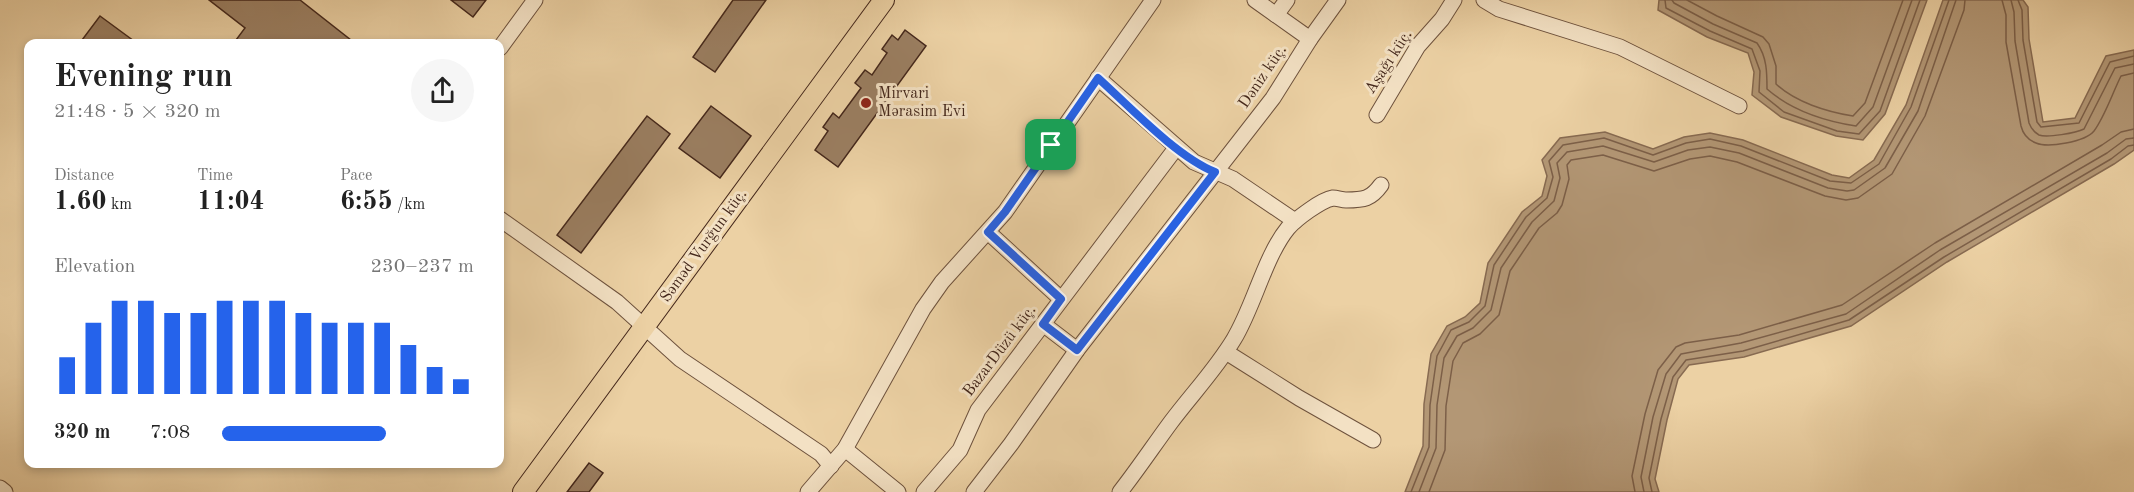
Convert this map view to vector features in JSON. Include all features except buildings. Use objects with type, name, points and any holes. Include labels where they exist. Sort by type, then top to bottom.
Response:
[{"type":"main road","name":"Səməd Vurğun küç.","points":[[523,492],[884,0]]},
{"type":"street","points":[[504,43],[535,0]]},
{"type":"street","points":[[808,492],[845,449],[923,309],[942,282],[1005,212],[1153,0]]},
{"type":"street","points":[[1255,0],[1310,39]]},
{"type":"street","points":[[1276,15],[1287,0]]},
{"type":"street","name":"Dəniz küç.","points":[[1215,172],[1273,98],[1338,0]]},
{"type":"street","name":"Aşağı küç.","points":[[1377,115],[1418,46],[1442,19],[1454,0]]},
{"type":"street","points":[[1484,0],[1499,9],[1620,47],[1739,106]]},
{"type":"street","points":[[1098,78],[1194,162],[1233,179],[1295,220]]},
{"type":"street","name":"BazarDüzü küç.","points":[[924,492],[960,450],[978,410],[1176,148]]},
{"type":"street","points":[[974,492],[1077,350],[1215,172]]},
{"type":"street","points":[[1120,492],[1226,352],[1244,320],[1275,250],[1295,220],[1325,201],[1334,198],[1345,201],[1367,199],[1374,195],[1381,185]]},
{"type":"street","points":[[504,222],[617,302],[680,358],[821,454],[831,466]]},
{"type":"street","points":[[988,232],[1061,299]]},
{"type":"street","points":[[1043,324],[1077,350]]},
{"type":"street","points":[[1226,352],[1299,398],[1373,440]]},
{"type":"street","points":[[845,449],[898,492]]},
{"type":"street","points":[[0,488],[5,492]]},
{"type":"water","points":[[1659,0],[1927,0],[1885,114],[1863,140],[1836,136],[1781,117],[1752,95],[1754,72],[1748,53],[1707,37],[1658,10]]},
{"type":"water","points":[[1943,0],[2023,0],[2028,7],[2029,39],[2043,122],[2075,118],[2106,56],[2134,50],[2134,150],[1947,262],[1851,326],[1744,357],[1689,365],[1678,379],[1667,420],[1655,479],[1659,492],[1405,492],[1423,446],[1424,404],[1431,354],[1447,326],[1465,317],[1480,303],[1488,263],[1522,212],[1542,196],[1547,176],[1542,160],[1560,138],[1605,132],[1653,149],[1684,137],[1710,133],[1743,140],[1832,175],[1849,178],[1874,160],[1906,105]]},
{"type":"place","name":"Mirvari Mərasim Evi","points":[[866,103]]},
{"type":"route","points":[[1098,78],[1176,148],[1194,162],[1215,172],[1077,350],[1043,324],[1061,299],[988,232],[1005,212],[1051,145],[1098,78]]}]
